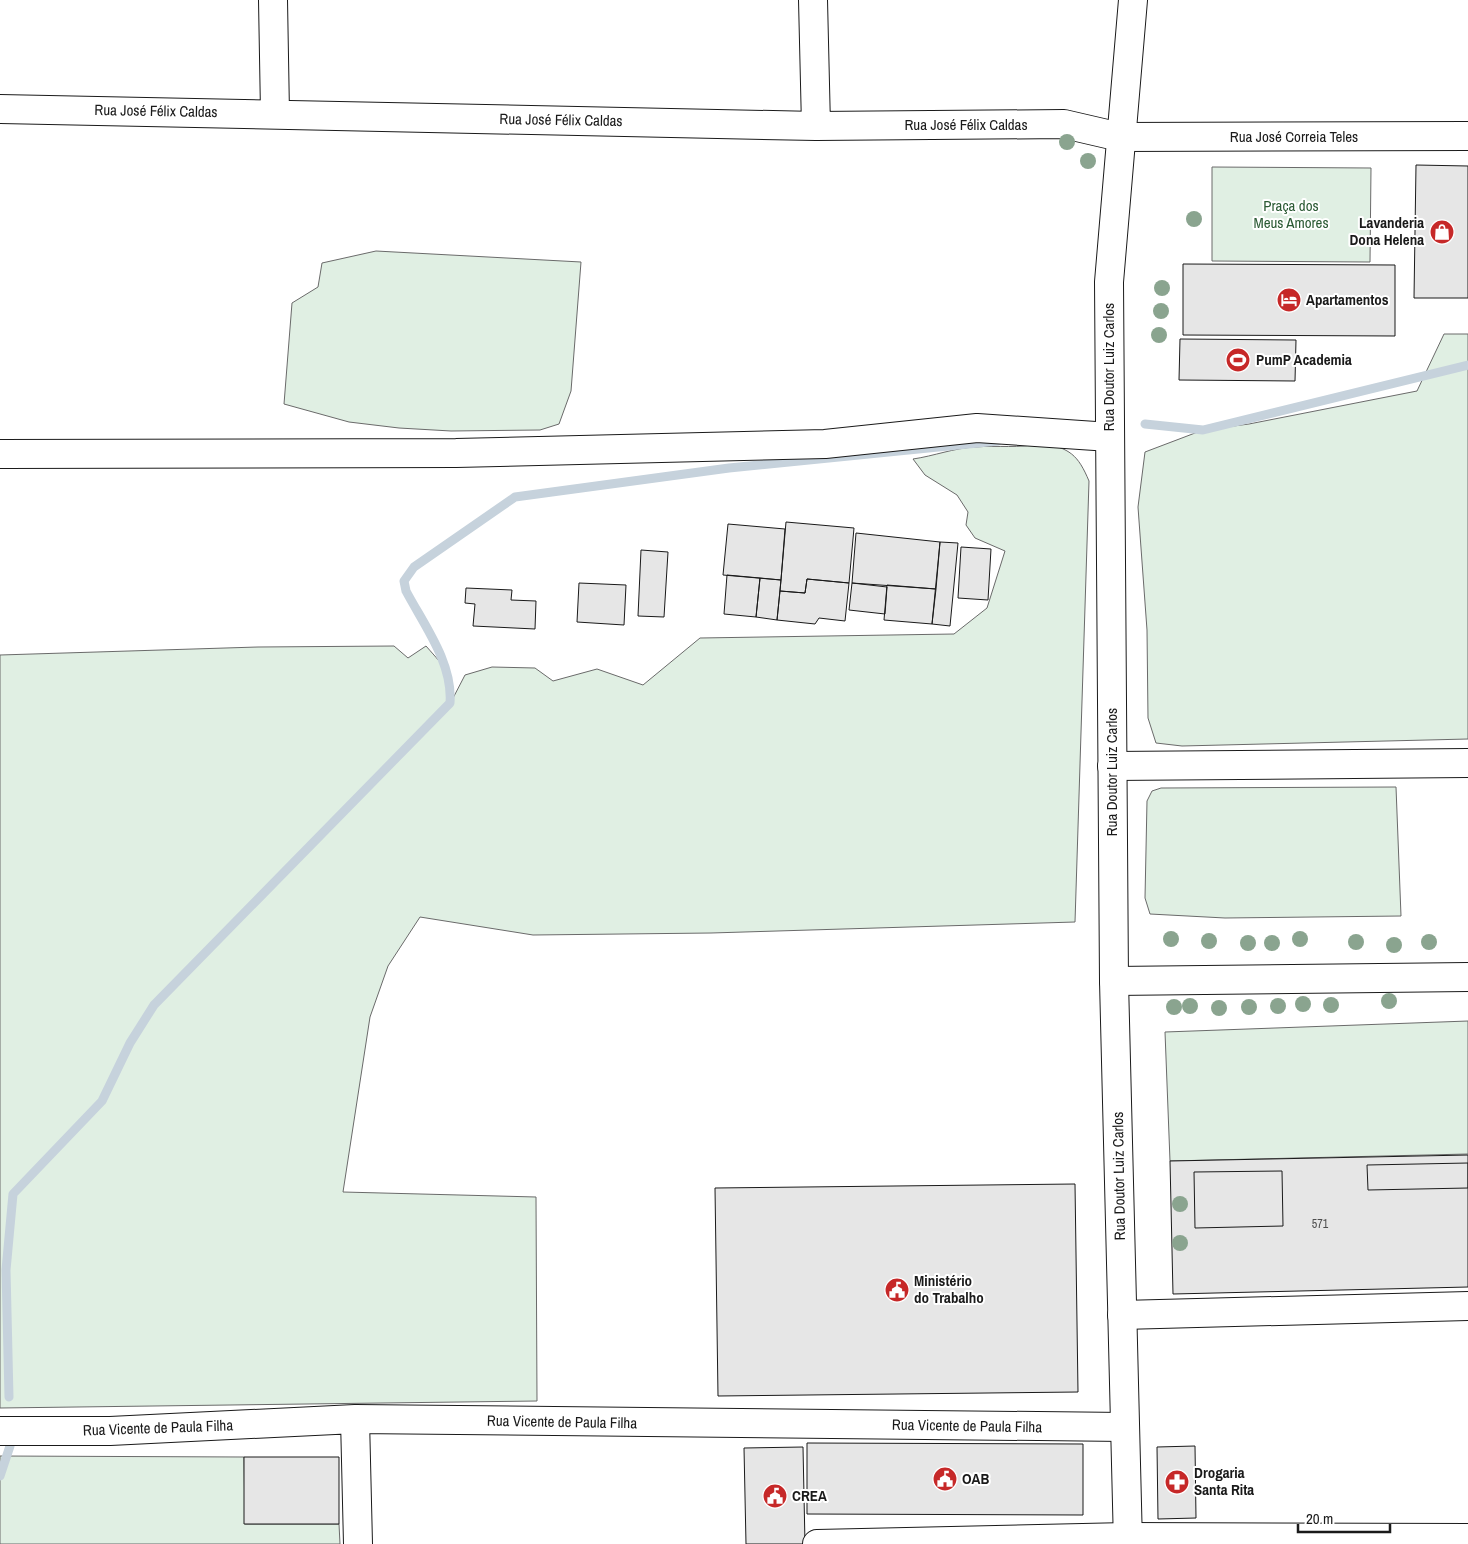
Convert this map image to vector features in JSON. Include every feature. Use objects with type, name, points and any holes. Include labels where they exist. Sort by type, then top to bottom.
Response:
[{"type":"street","points":[[273,0],[275,113]]},
{"type":"street","points":[[813,0],[816,126]]},
{"type":"street","name":"Rua Doutor Luiz Carlos","points":[[1128,1540],[1114,981],[1109,282],[1133,0]]},
{"type":"street","name":"Rua José Félix Caldas","points":[[0,109],[275,113],[816,126],[1064,124],[1120,138]]},
{"type":"street","name":"Rua José Correia Teles","points":[[1120,138],[1468,136]]},
{"type":"street","points":[[0,454],[456,453],[825,444],[977,428],[1110,437]]},
{"type":"street","points":[[1112,766],[1468,763]]},
{"type":"street","points":[[1114,981],[1468,977]]},
{"type":"street","points":[[1122,1315],[1468,1306]]},
{"type":"street","points":[[355,1420],[358,1544]]},
{"type":"street","name":"Rua Vicente de Paula Filha","points":[[0,1431],[110,1431],[355,1420],[1125,1427]]},
{"type":"street","points":[[817,1544],[1468,1538]]},
{"type":"green space","name":"Praça dos Meus Amores","points":[[1212,167],[1371,168],[1370,262],[1212,261]]},
{"type":"green space","points":[[376,251],[581,262],[571,391],[559,424],[540,430],[451,431],[399,428],[349,422],[284,404],[292,303],[318,287],[322,263]]},
{"type":"green space","points":[[1444,334],[1468,334],[1468,739],[1182,746],[1156,743],[1148,718],[1147,630],[1138,507],[1145,452],[1203,430],[1249,424],[1417,391]]},
{"type":"green space","points":[[1041,443],[1059,447],[1072,454],[1081,465],[1089,481],[1075,922],[711,933],[533,935],[420,917],[388,966],[370,1017],[343,1192],[536,1197],[537,1401],[0,1408],[0,655],[258,647],[394,646],[408,658],[426,646],[446,671],[451,702],[465,675],[492,667],[535,668],[553,681],[597,669],[643,685],[700,638],[954,634],[987,608],[1005,551],[975,538],[966,525],[968,512],[957,495],[925,475],[913,459],[967,448],[1025,446]]},
{"type":"green space","points":[[1396,787],[1401,916],[1225,918],[1150,914],[1145,898],[1147,801],[1152,791],[1161,788]]},
{"type":"green space","points":[[1468,1021],[1468,1154],[1170,1161],[1165,1032]]},
{"type":"green space","points":[[0,1456],[244,1457],[245,1524],[339,1524],[340,1544],[0,1544]]},
{"type":"building","name":"Lavanderia Dona Helena","points":[[1416,165],[1468,166],[1468,298],[1414,298]]},
{"type":"building","name":"Apartamentos","points":[[1183,264],[1395,265],[1395,336],[1183,335]]},
{"type":"building","name":"PumP Academia","points":[[1180,339],[1296,340],[1295,381],[1179,380]]},
{"type":"building","points":[[786,522],[854,528],[849,583],[807,579],[805,593],[780,591]]},
{"type":"building","points":[[728,524],[785,529],[781,580],[723,575]]},
{"type":"building","points":[[856,533],[940,542],[936,589],[852,583]]},
{"type":"building","points":[[940,542],[958,543],[950,626],[932,624]]},
{"type":"building","points":[[961,547],[991,549],[988,600],[958,598]]},
{"type":"building","points":[[641,550],[668,552],[664,617],[638,616]]},
{"type":"building","points":[[727,575],[760,578],[756,617],[724,614]]},
{"type":"building","points":[[760,578],[781,580],[777,620],[756,617]]},
{"type":"building","points":[[807,579],[849,583],[845,621],[819,618],[815,624],[777,620],[780,591],[805,593]]},
{"type":"building","points":[[579,583],[626,585],[624,625],[577,622]]},
{"type":"building","points":[[852,583],[887,587],[885,614],[849,610]]},
{"type":"building","points":[[887,585],[936,589],[932,624],[884,620]]},
{"type":"building","points":[[466,588],[512,590],[511,600],[536,601],[535,629],[473,626],[475,604],[465,603]]},
{"type":"building","points":[[1468,1155],[1468,1287],[1173,1294],[1170,1161]]},
{"type":"building","points":[[1468,1163],[1468,1188],[1368,1190],[1367,1165]]},
{"type":"building","points":[[1282,1171],[1283,1226],[1195,1228],[1194,1172]]},
{"type":"building","name":"Ministério do Trabalho","points":[[1075,1184],[1078,1392],[718,1396],[715,1188]]},
{"type":"building","name":"OAB","points":[[807,1443],[1083,1444],[1083,1515],[807,1514]]},
{"type":"building","name":"Drogaria Santa Rita","points":[[1195,1446],[1196,1518],[1158,1519],[1157,1447]]},
{"type":"building","name":"CREA","points":[[803,1447],[805,1544],[746,1544],[744,1448]]},
{"type":"building","points":[[244,1457],[339,1457],[339,1524],[244,1524]]},
{"type":"waterway","points":[[1145,424],[1203,430],[1468,365]]},
{"type":"waterway","points":[[9,1397],[6,1270],[13,1194],[102,1101],[130,1043],[154,1005],[450,703],[450,688],[442,659],[429,631],[406,591],[404,581],[414,567],[515,497],[729,468],[998,441]]},
{"type":"waterway","points":[[0,1476],[10,1446]]},
{"type":"place","name":"Lavanderia Dona Helena","points":[[1442,232]]},
{"type":"place","name":"Apartamentos","points":[[1289,300]]},
{"type":"place","name":"PumP Academia","points":[[1238,360]]},
{"type":"place","name":"Ministério do Trabalho","points":[[897,1290]]},
{"type":"place","name":"OAB","points":[[945,1479]]},
{"type":"place","name":"Drogaria Santa Rita","points":[[1177,1482]]},
{"type":"place","name":"CREA","points":[[775,1496]]}]
